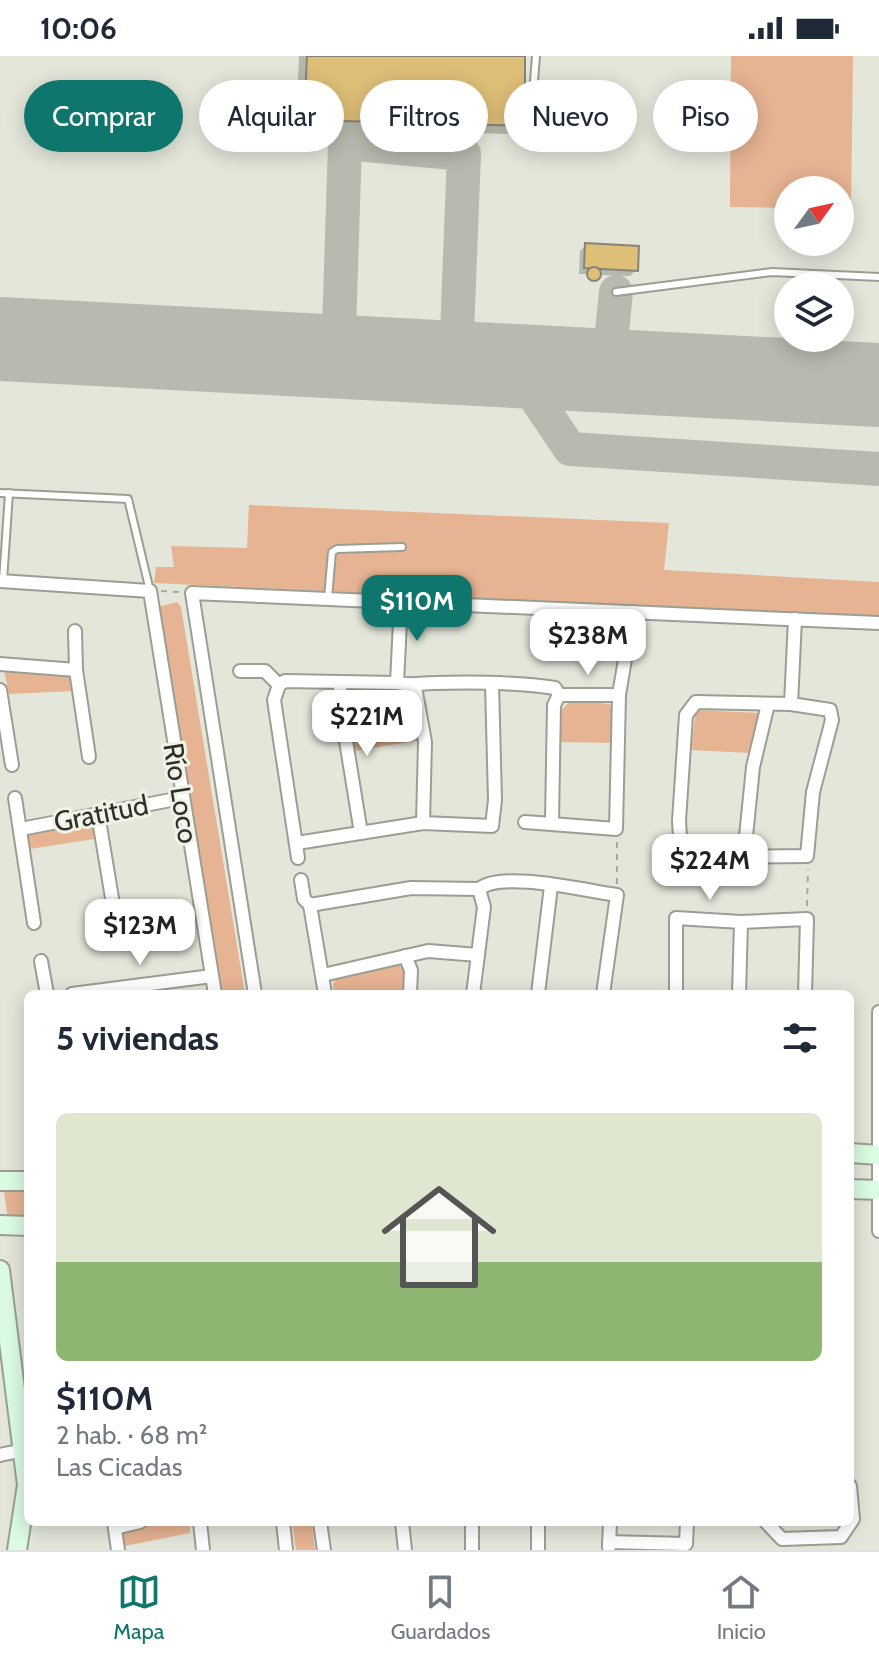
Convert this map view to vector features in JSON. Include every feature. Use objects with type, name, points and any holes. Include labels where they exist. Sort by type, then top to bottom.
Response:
[{"type":"street","points":[[2,581],[150,591]]},
{"type":"street","name":"Río Loco","points":[[150,591],[214,990]]},
{"type":"street","points":[[192,593],[879,623]]},
{"type":"street","name":"Río Loco","points":[[192,593],[254,990]]},
{"type":"street","points":[[397,683],[401,601]]},
{"type":"street","points":[[525,822],[616,829],[619,695],[633,612]]},
{"type":"street","points":[[791,704],[795,619]]},
{"type":"street","points":[[75,631],[76,670],[89,757]]},
{"type":"street","points":[[0,664],[76,670]]},
{"type":"street","points":[[240,671],[265,671],[279,685]]},
{"type":"street","points":[[298,858],[274,700],[279,685],[285,681],[397,683],[415,687],[430,683],[514,685],[555,688],[559,695]]},
{"type":"street","points":[[341,682],[339,698],[361,833]]},
{"type":"street","points":[[297,843],[423,823],[492,826],[495,800],[492,684]]},
{"type":"street","points":[[415,687],[425,742],[423,823]]},
{"type":"street","points":[[0,690],[12,765]]},
{"type":"street","points":[[559,695],[619,695]]},
{"type":"street","points":[[552,822],[554,705],[559,695]]},
{"type":"street","points":[[696,702],[768,704],[825,708],[832,713],[812,802],[807,856],[695,857],[680,850],[686,715],[696,702]]},
{"type":"street","points":[[744,856],[753,767],[768,704]]},
{"type":"street","points":[[15,798],[34,923]]},
{"type":"street","name":"Gratitud","points":[[21,829],[181,798]]},
{"type":"street","points":[[98,814],[118,934]]},
{"type":"street","points":[[301,880],[304,899],[310,905],[325,990]]},
{"type":"street","points":[[310,905],[411,888],[479,889],[486,883],[519,882],[617,895],[604,990]]},
{"type":"street","points":[[538,990],[551,886]]},
{"type":"street","points":[[474,990],[484,902],[479,889]]},
{"type":"street","points":[[676,990],[676,918],[741,922],[807,919],[805,990]]},
{"type":"street","points":[[739,990],[741,922]]},
{"type":"street","points":[[323,975],[428,951],[478,955]]},
{"type":"street","points":[[405,956],[411,970],[410,990]]},
{"type":"street","points":[[41,961],[46,990]]},
{"type":"street","points":[[132,990],[212,976]]},
{"type":"street","points":[[879,1012],[879,1231]]},
{"type":"street","points":[[854,1153],[878,1155]]},
{"type":"street","points":[[0,1181],[24,1181]]},
{"type":"street","points":[[854,1189],[878,1190]]},
{"type":"street","points":[[0,1225],[24,1226]]},
{"type":"street","points":[[0,1270],[24,1450],[0,1455]]},
{"type":"street","points":[[19,1549],[24,1518]]},
{"type":"street","points":[[114,1526],[118,1550]]},
{"type":"street","points":[[200,1526],[203,1550]]},
{"type":"street","points":[[283,1526],[286,1550]]},
{"type":"street","points":[[321,1526],[324,1550]]},
{"type":"street","points":[[402,1526],[405,1550]]},
{"type":"street","points":[[472,1526],[472,1550]]},
{"type":"street","points":[[538,1526],[538,1550]]},
{"type":"street","points":[[610,1526],[608,1546],[686,1544],[687,1526]]},
{"type":"street","points":[[770,1526],[782,1539],[841,1537],[848,1526]]},
{"type":"lane","points":[[534,80],[536,56]]},
{"type":"lane","points":[[616,292],[772,272],[879,277]]},
{"type":"lane","points":[[0,493],[128,499],[150,591]]},
{"type":"lane","points":[[2,581],[9,493]]},
{"type":"lane","points":[[328,598],[332,552],[337,549],[402,547]]},
{"type":"path","points":[[150,591],[192,593]]},
{"type":"path","points":[[616,829],[617,895]]},
{"type":"path","points":[[807,856],[807,919]]},
{"type":"shaded area","points":[[731,56],[853,56],[851,176],[774,176],[774,208],[730,207],[730,152],[758,152],[758,80],[731,80]]},
{"type":"shaded area","points":[[249,505],[669,523],[664,570],[879,582],[879,617],[154,583],[156,567],[174,567],[171,546],[247,548]]},
{"type":"shaded area","points":[[177,602],[181,607],[244,990],[222,990],[158,607]]},
{"type":"shaded area","points":[[4,670],[71,675],[73,691],[9,694]]},
{"type":"shaded area","points":[[349,692],[407,696],[421,740],[354,751],[346,699]]},
{"type":"shaded area","points":[[572,700],[609,704],[617,709],[614,743],[561,742],[560,711]]},
{"type":"shaded area","points":[[696,710],[759,713],[750,753],[691,750]]},
{"type":"shaded area","points":[[92,822],[94,839],[30,849],[26,833]]},
{"type":"shaded area","points":[[396,964],[407,971],[407,990],[334,990],[333,984],[340,975]]},
{"type":"shaded area","points":[[24,1189],[24,1220],[8,1218],[4,1192]]},
{"type":"shaded area","points":[[145,1526],[190,1526],[190,1533],[125,1546],[122,1532]]},
{"type":"shaded area","points":[[293,1526],[312,1526],[315,1550],[296,1550]]},
{"type":"building","points":[[307,56],[525,56],[525,80],[504,80],[504,125],[488,125],[488,80],[360,80],[360,122],[344,121],[344,80],[306,80]]},
{"type":"building","points":[[585,243],[639,246],[638,271],[584,268]]},
{"type":"building","points":[[594,267],[601,274],[594,281],[587,274]]},
{"type":"taxiway","points":[[358,357],[339,330],[345,143],[464,154],[457,333],[474,363]]},
{"type":"taxiway","points":[[608,371],[616,292]]},
{"type":"taxiway","points":[[317,355],[339,330]]},
{"type":"taxiway","points":[[436,362],[452,344],[457,333]]},
{"type":"taxiway","points":[[514,366],[570,449],[879,469]]},
{"type":"runway","points":[[0,339],[879,385]]}]
